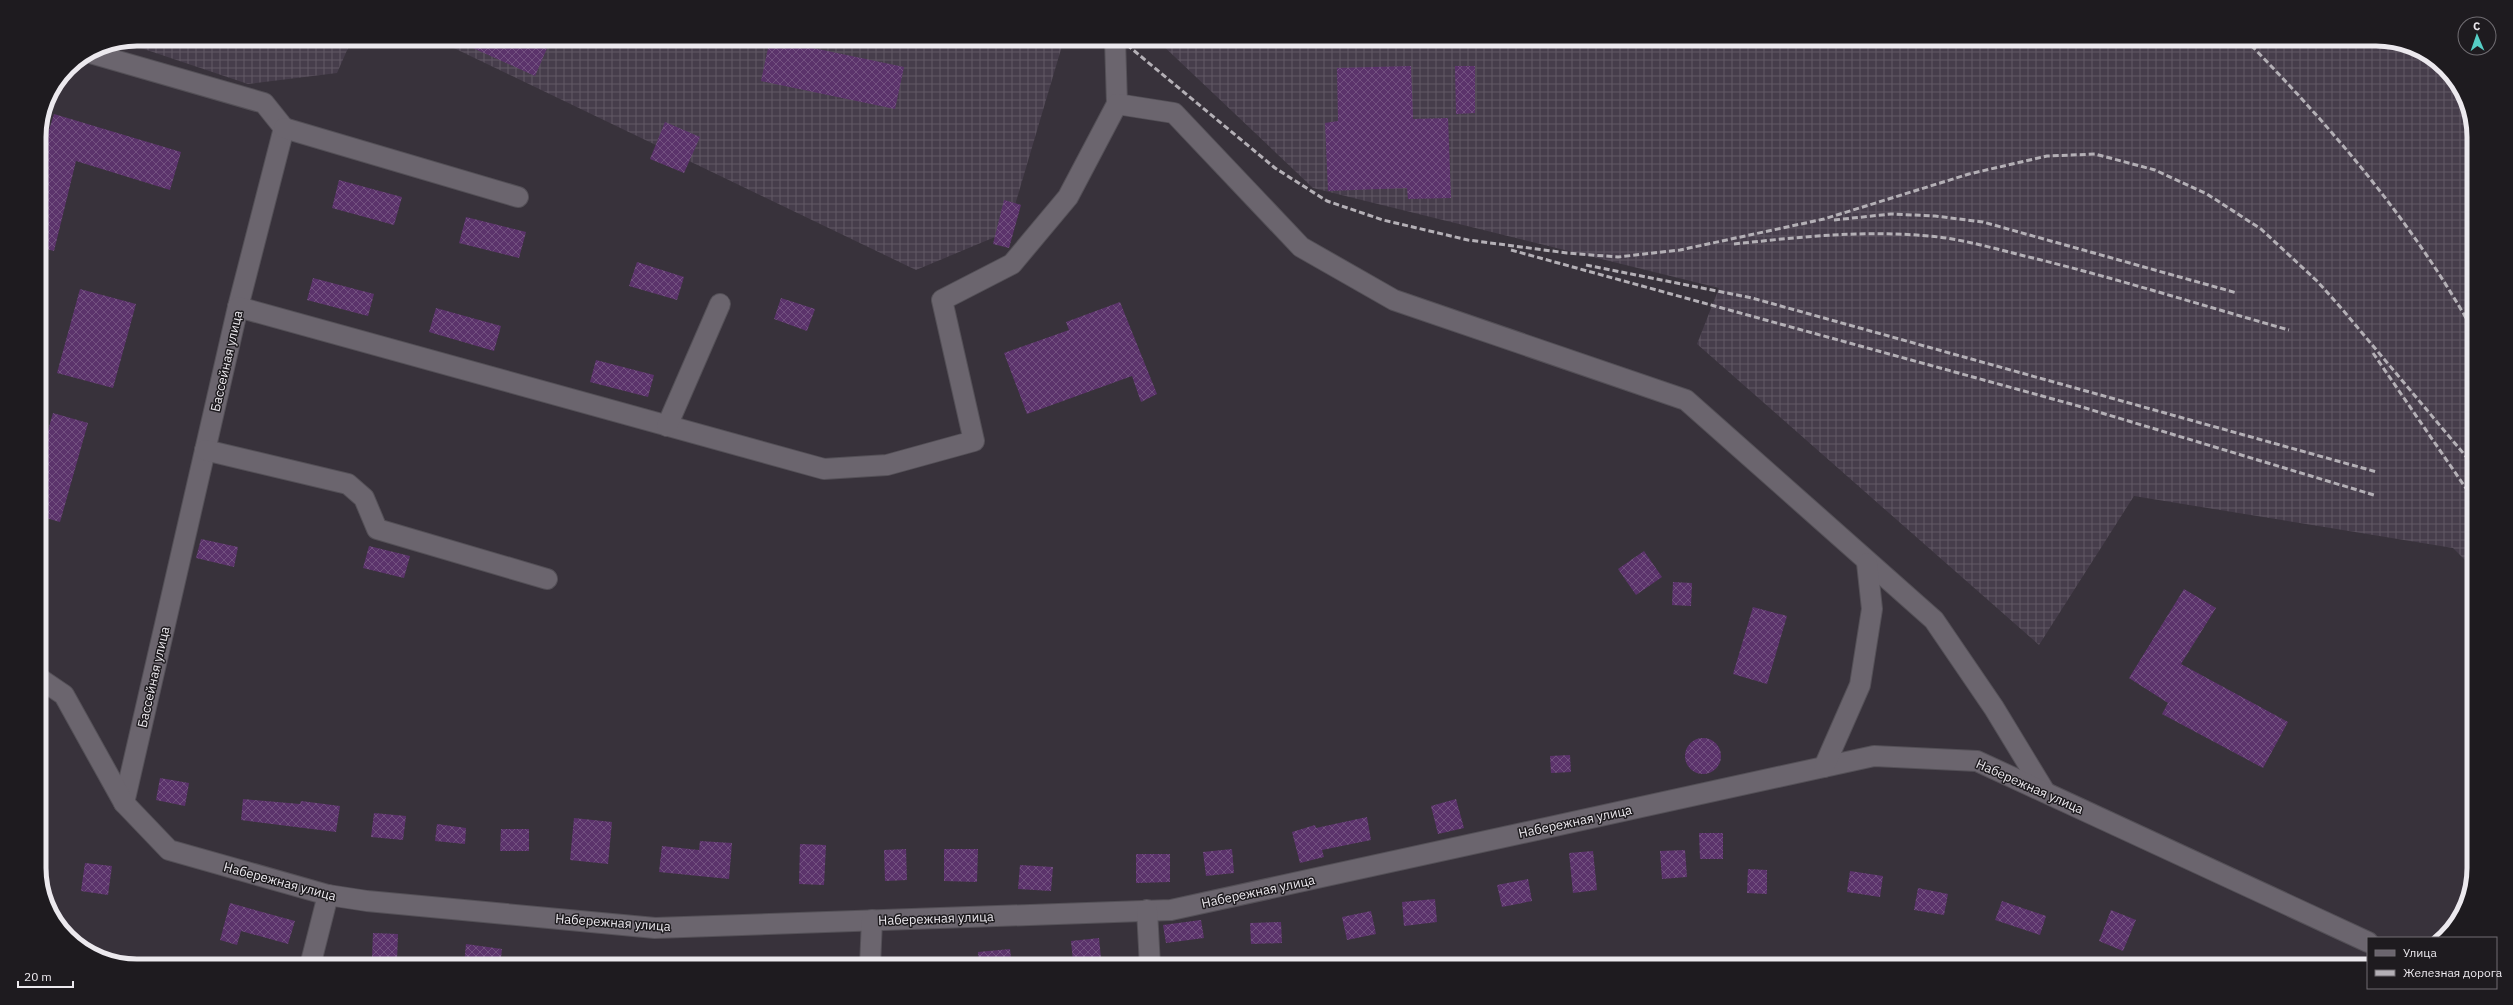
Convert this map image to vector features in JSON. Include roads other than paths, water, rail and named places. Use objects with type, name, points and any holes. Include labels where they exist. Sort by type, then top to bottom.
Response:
[{"type":"street","points":[[238,307],[824,469],[887,465],[974,440],[942,300],[1012,264],[1068,197],[1117,104],[1115,46]]},
{"type":"street","points":[[98,55],[264,103],[284,128],[518,197]]},
{"type":"street","points":[[1117,104],[1174,113],[1301,247],[1394,300],[1686,400],[1868,564],[1934,620],[1994,708],[2045,792]]},
{"type":"street","name":"Бассейная улица","points":[[124,804],[238,307],[284,128]]},
{"type":"street","points":[[667,426],[720,304]]},
{"type":"street","points":[[205,450],[348,484],[364,498],[377,529],[547,579]]},
{"type":"street","points":[[1824,766],[1860,685],[1872,609],[1868,564]]},
{"type":"street","name":"Набережная улица","points":[[46,683],[64,695],[124,804],[170,850],[328,895],[655,928],[1179,908],[1874,756],[1977,761],[2367,942]]},
{"type":"street","points":[[312,959],[328,895]]},
{"type":"street","points":[[1147,910],[1150,959]]},
{"type":"street","points":[[870,959],[872,920]]},
{"type":"railway","points":[[1128,46],[1275,168],[1327,201],[1383,220],[1468,240],[1567,253],[1618,257],[1680,250],[1824,219],[1969,174],[2047,156],[2095,154],[2155,170],[2207,194],[2261,229],[2317,281],[2467,458]]},
{"type":"railway","points":[[2252,46],[2310,108],[2370,178],[2425,252],[2467,320]]},
{"type":"railway","points":[[1834,220],[1891,214],[1935,216],[1983,222],[2237,293]]},
{"type":"railway","points":[[1734,244],[1856,234],[1905,234],[1942,237],[2065,266],[2289,330]]},
{"type":"railway","points":[[1511,250],[2082,407],[2374,495]]},
{"type":"railway","points":[[1586,265],[1752,298],[2377,472]]},
{"type":"railway","points":[[2373,353],[2467,490]]}]
